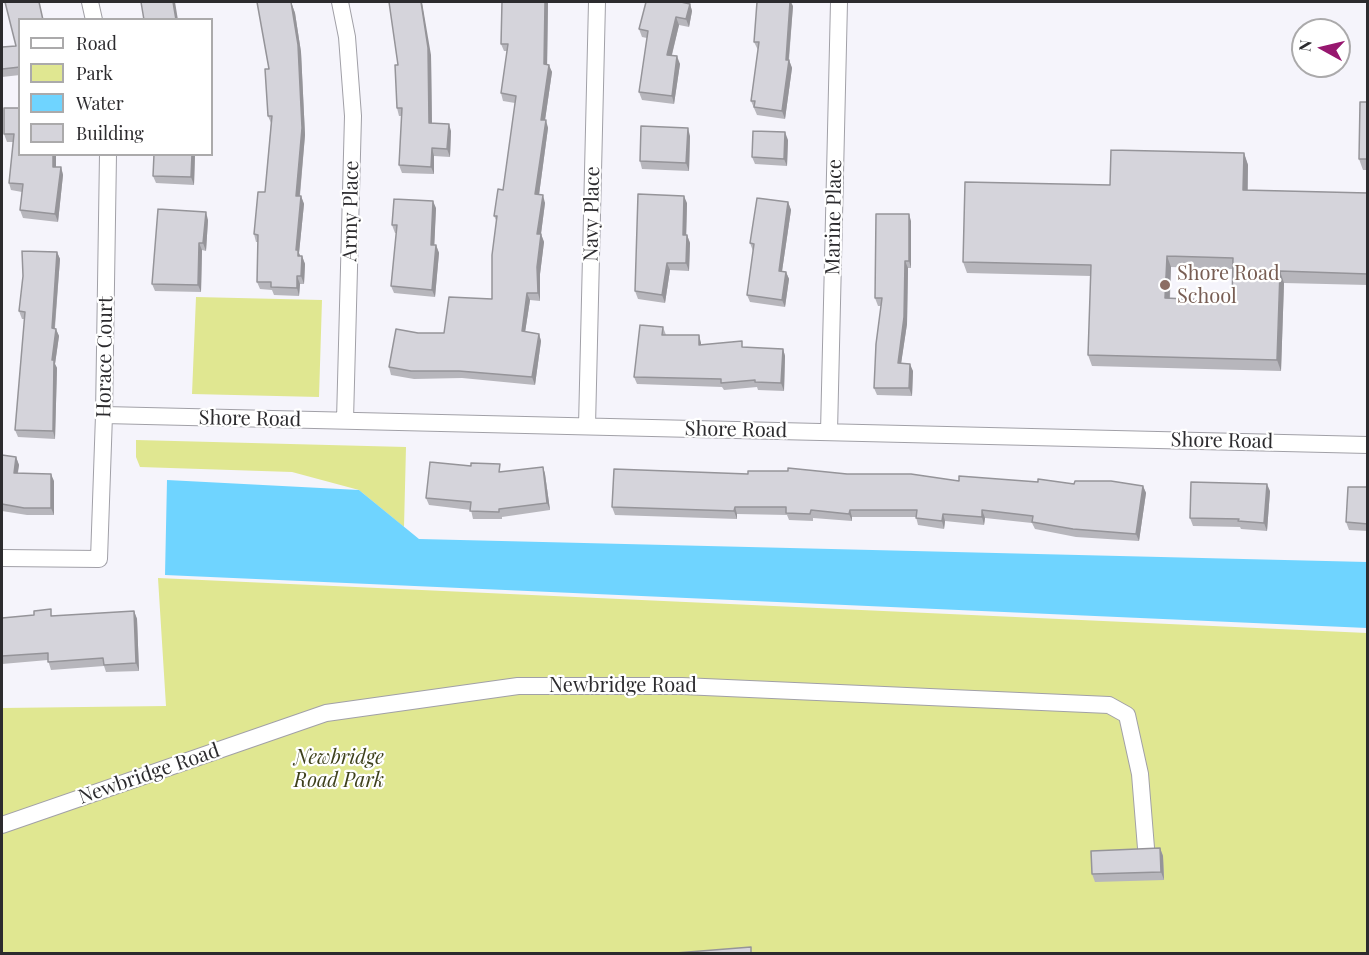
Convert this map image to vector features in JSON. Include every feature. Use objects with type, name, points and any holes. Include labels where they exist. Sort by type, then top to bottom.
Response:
[{"type":"street","points":[[90,2],[94,18]]},
{"type":"street","name":"Army Place","points":[[340,2],[347,37],[353,116],[345,420]]},
{"type":"street","name":"Navy Place","points":[[587,426],[597,2]]},
{"type":"street","name":"Marine Place","points":[[829,432],[839,2]]},
{"type":"street","name":"Horace Court","points":[[2,558],[99,559],[108,156]]},
{"type":"street","name":"Shore Road","points":[[104,415],[1368,445]]},
{"type":"street","name":"Newbridge Road","points":[[2,825],[326,713],[518,686],[682,686],[1109,705],[1127,715],[1140,774],[1146,848]]},
{"type":"green space","points":[[196,297],[322,300],[319,397],[192,394]]},
{"type":"green space","points":[[136,440],[406,447],[404,527],[359,490],[292,472],[140,467],[136,457]]},
{"type":"green space","name":"Newbridge Road Park","points":[[158,578],[1367,633],[1367,953],[2,953],[2,708],[166,706]]},
{"type":"water","points":[[167,480],[359,490],[419,539],[1367,562],[1367,628],[165,575]]},
{"type":"building","points":[[5,2],[39,2],[43,18],[18,18],[18,67],[2,69],[2,47],[16,46]]},
{"type":"building","points":[[141,2],[173,2],[176,18],[144,18]]},
{"type":"building","points":[[257,2],[291,2],[298,45],[302,128],[296,196],[301,196],[296,250],[298,250],[298,256],[302,256],[301,276],[297,276],[297,288],[271,287],[271,282],[257,282],[258,235],[254,234],[258,192],[265,192],[272,116],[268,116],[265,69],[269,69]]},
{"type":"building","points":[[389,2],[421,2],[428,48],[429,123],[449,124],[447,149],[432,148],[431,167],[399,165],[402,108],[397,108],[395,65],[398,65]]},
{"type":"building","points":[[502,2],[545,2],[544,64],[549,65],[541,120],[546,120],[535,194],[543,195],[537,234],[541,234],[537,267],[538,293],[527,293],[522,331],[539,334],[532,377],[459,371],[411,371],[389,367],[396,329],[418,333],[444,333],[449,297],[492,299],[492,255],[497,216],[494,216],[498,189],[503,190],[516,96],[501,93],[508,44],[501,44]]},
{"type":"building","points":[[646,2],[690,4],[686,19],[676,17],[667,55],[677,56],[672,96],[639,92],[648,31],[639,29]]},
{"type":"building","points":[[757,2],[790,2],[786,60],[789,60],[782,111],[754,107],[755,101],[751,101],[759,42],[754,42]]},
{"type":"building","points":[[1360,102],[1368,102],[1368,159],[1359,159]]},
{"type":"building","points":[[4,108],[18,108],[18,156],[53,156],[53,167],[61,167],[55,214],[20,210],[23,184],[9,183],[14,134],[4,134]]},
{"type":"building","points":[[641,126],[688,128],[686,163],[640,161]]},
{"type":"building","points":[[753,131],[785,132],[784,159],[752,157]]},
{"type":"building","points":[[1111,150],[1244,153],[1243,190],[1368,193],[1368,274],[1280,271],[1277,360],[1088,355],[1091,265],[963,262],[965,182],[1110,185]],"holes":[[[1167,256],[1233,258],[1232,301],[1165,298]]]},
{"type":"building","points":[[154,156],[192,156],[191,177],[153,176]]},
{"type":"building","points":[[638,194],[684,196],[683,235],[687,235],[686,263],[667,263],[662,295],[635,291]]},
{"type":"building","points":[[757,198],[788,202],[779,271],[786,272],[782,300],[747,295],[754,244],[750,243]]},
{"type":"building","points":[[394,199],[433,201],[431,245],[436,245],[432,290],[391,286],[397,225],[392,225]]},
{"type":"building","points":[[158,209],[206,212],[203,243],[199,243],[198,285],[152,284]]},
{"type":"building","points":[[876,214],[909,214],[909,261],[905,261],[904,317],[898,363],[910,364],[909,388],[874,388],[876,344],[882,298],[875,298]]},
{"type":"building","points":[[22,251],[57,252],[52,328],[56,329],[52,360],[54,360],[53,431],[15,430],[25,312],[19,311],[23,276]]},
{"type":"building","points":[[640,325],[663,327],[662,335],[699,335],[699,345],[742,341],[742,347],[783,349],[781,383],[755,382],[755,380],[721,383],[721,379],[634,377]]},
{"type":"building","points":[[2,455],[16,457],[14,473],[51,474],[51,508],[24,508],[2,504]]},
{"type":"building","points":[[430,462],[471,466],[471,463],[500,464],[499,472],[543,467],[547,503],[499,509],[499,512],[470,511],[471,502],[426,498]]},
{"type":"building","points":[[788,468],[847,474],[911,474],[959,481],[959,476],[1038,482],[1038,479],[1074,484],[1075,481],[1111,481],[1143,486],[1136,534],[1073,529],[1032,522],[1033,516],[982,510],[982,517],[943,514],[942,521],[916,518],[917,510],[850,510],[849,514],[811,510],[810,514],[786,513],[786,507],[735,507],[734,511],[612,507],[614,469],[748,474],[748,471],[788,471]]},
{"type":"building","points":[[1191,482],[1267,484],[1264,523],[1238,521],[1239,519],[1190,518]]},
{"type":"building","points":[[1348,487],[1368,487],[1368,524],[1346,522]]},
{"type":"building","points":[[51,609],[51,616],[134,611],[136,663],[104,665],[103,658],[48,662],[48,653],[2,656],[2,618],[34,615],[34,611]]},
{"type":"building","points":[[1160,848],[1161,872],[1092,874],[1091,851]]},
{"type":"building","points":[[751,947],[751,954],[663,954]]},
{"type":"place","name":"Shore Road School","points":[[1165,285]]}]
